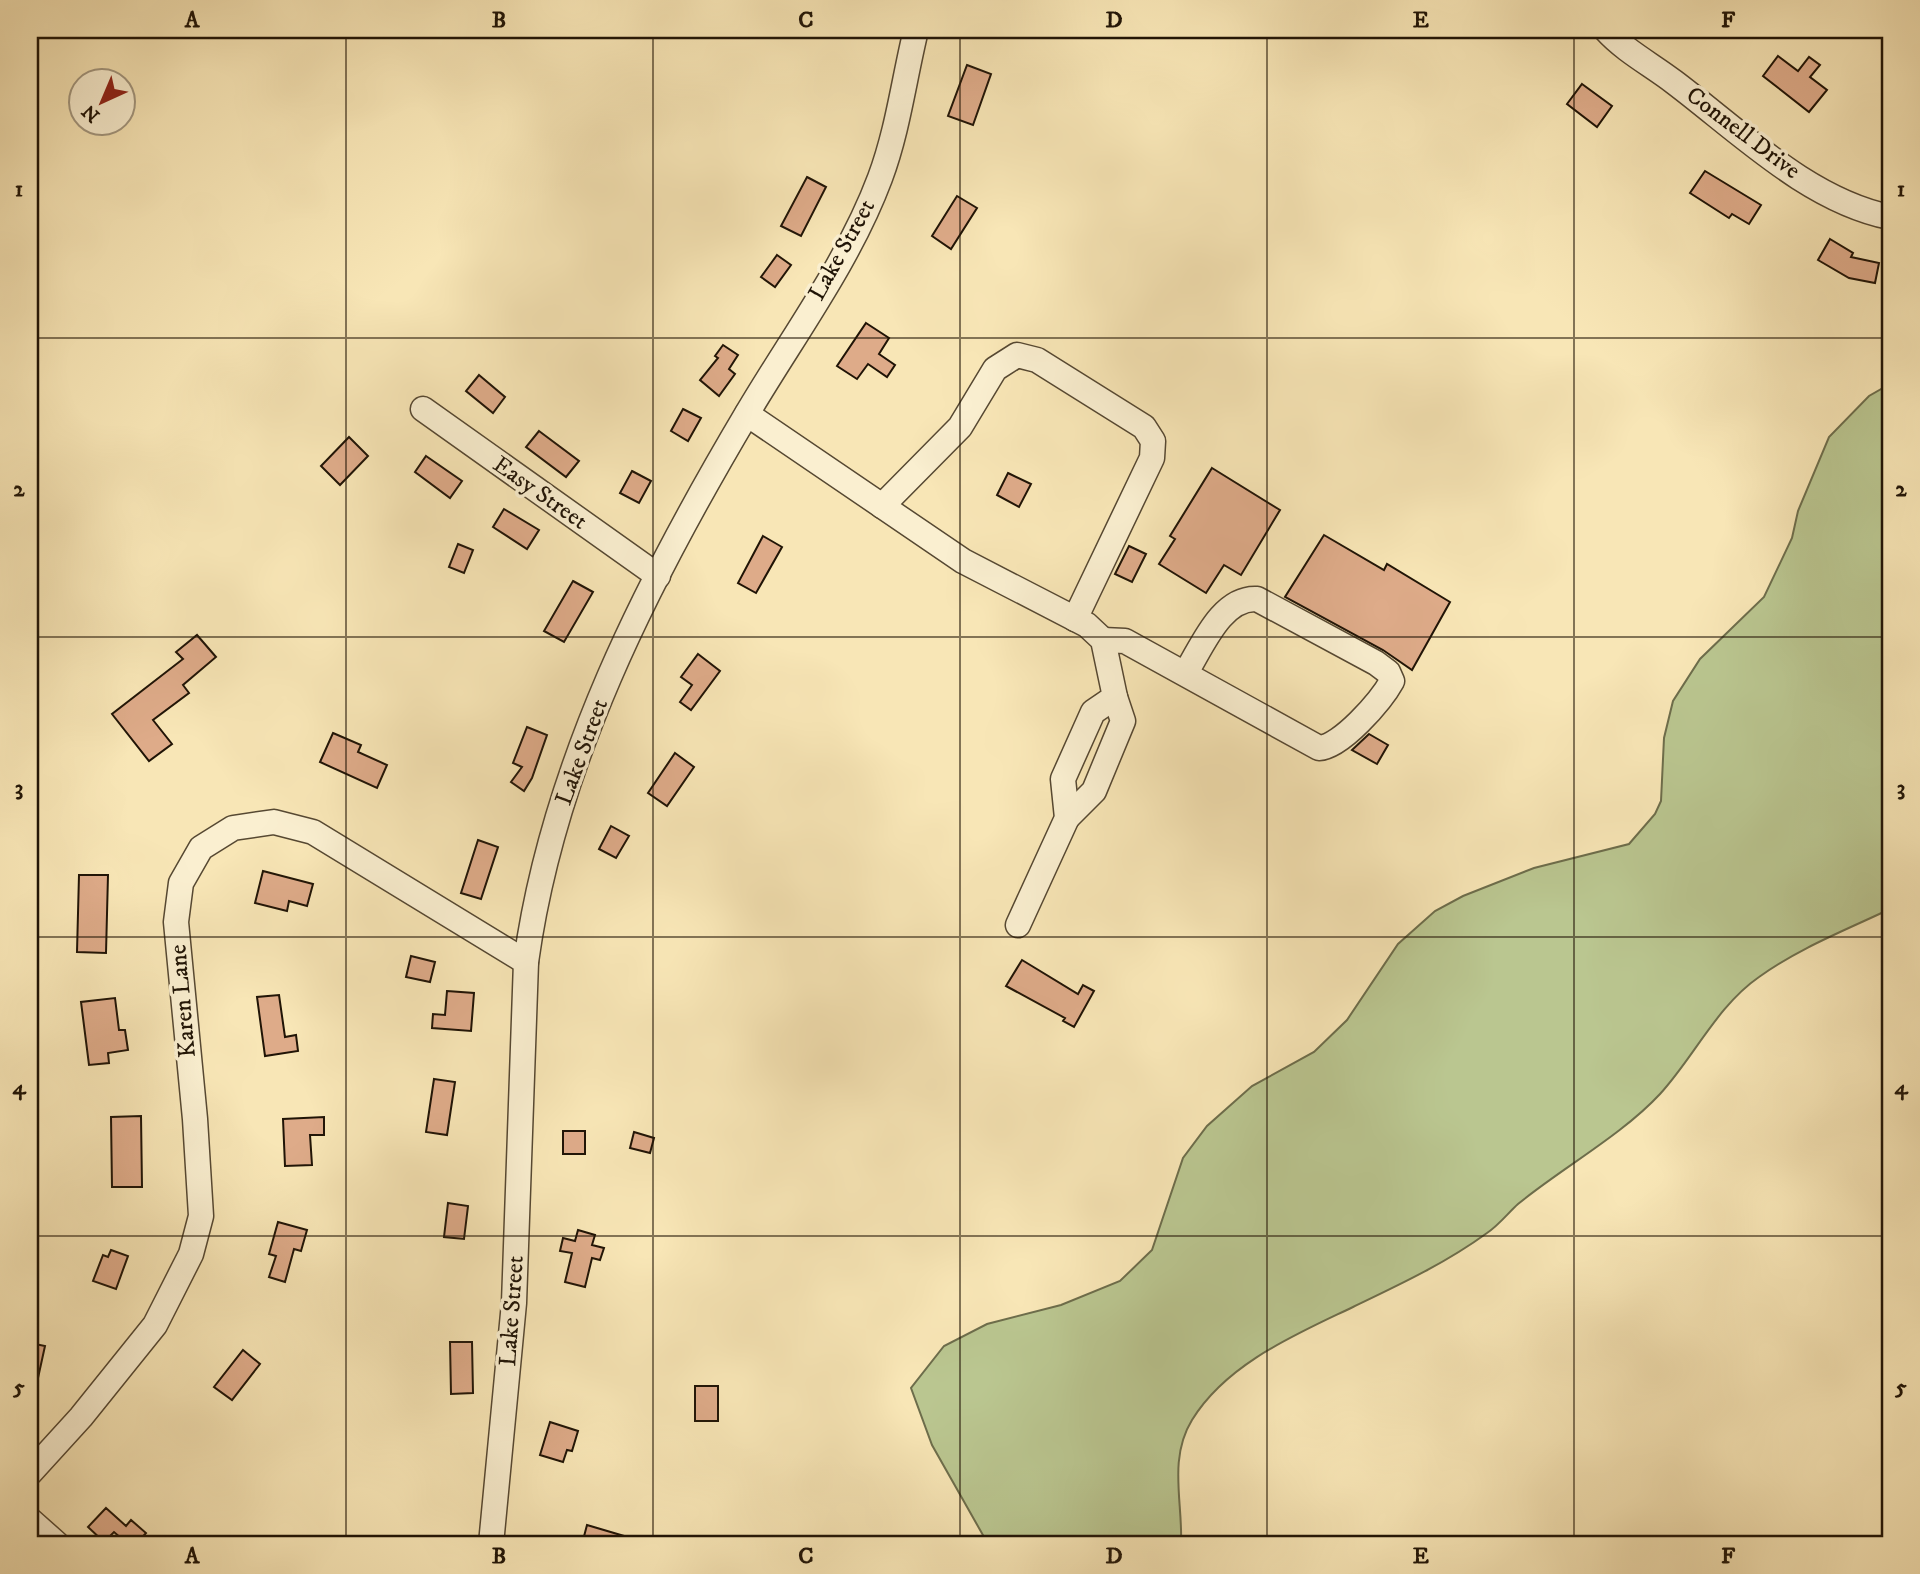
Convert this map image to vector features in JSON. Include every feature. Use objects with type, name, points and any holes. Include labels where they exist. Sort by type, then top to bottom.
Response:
[{"type":"street","name":"Lake Street","points":[[491,1544],[514,1303],[526,962],[534,908],[553,832],[615,665],[658,576],[747,414],[864,215],[893,141],[916,30]]},
{"type":"street","name":"Connell Drive","points":[[1606,30],[1768,155],[1853,208],[1890,218]]},
{"type":"street","points":[[882,506],[960,427],[995,369],[1017,355],[1037,360],[1129,416],[1144,427],[1153,441],[1152,458],[1075,619]]},
{"type":"street","name":"Easy Street","points":[[423,410],[658,576]]},
{"type":"street","points":[[747,414],[962,561],[1075,619],[1103,640],[1125,641],[1319,748],[1329,747],[1339,740],[1385,694],[1392,681],[1388,672],[1376,663],[1257,599],[1244,598],[1232,604],[1221,617],[1185,674]]},
{"type":"street","points":[[1018,925],[1067,818],[1094,791],[1123,721],[1115,698],[1103,640]]},
{"type":"street","points":[[1067,818],[1063,779],[1093,712],[1115,698]]},
{"type":"street","name":"Karen Lane","points":[[30,1473],[81,1417],[155,1325],[191,1254],[201,1216],[195,1118],[176,922],[181,883],[201,848],[233,828],[274,822],[313,832],[526,962]]},
{"type":"street","points":[[30,1520],[57,1544]]},
{"type":"green space","points":[[1890,384],[1890,909],[1790,957],[1744,989],[1718,1017],[1672,1080],[1645,1109],[1518,1204],[1487,1233],[1422,1273],[1265,1352],[1224,1382],[1192,1420],[1180,1450],[1178,1481],[1181,1544],[988,1544],[932,1445],[911,1388],[944,1346],[987,1324],[1061,1305],[1120,1281],[1152,1250],[1183,1158],[1207,1126],[1252,1086],[1314,1052],[1347,1020],[1398,944],[1435,911],[1463,896],[1534,868],[1629,844],[1655,814],[1661,801],[1664,738],[1673,701],[1700,659],[1764,597],[1792,538],[1798,511],[1829,437],[1869,396]]},
{"type":"building","points":[[1778,56],[1798,71],[1809,57],[1820,65],[1810,77],[1827,90],[1809,112],[1763,76]]},
{"type":"building","points":[[967,65],[991,74],[973,125],[948,116]]},
{"type":"building","points":[[1582,84],[1612,106],[1597,127],[1567,104]]},
{"type":"building","points":[[1705,171],[1761,205],[1749,224],[1732,214],[1729,218],[1690,193]]},
{"type":"building","points":[[807,177],[826,187],[801,236],[781,226]]},
{"type":"building","points":[[957,196],[977,208],[951,249],[932,236]]},
{"type":"building","points":[[1830,239],[1853,253],[1851,257],[1879,263],[1875,283],[1849,278],[1818,260]]},
{"type":"building","points":[[777,255],[791,265],[775,287],[761,277]]},
{"type":"building","points":[[866,323],[889,338],[879,354],[895,365],[887,377],[868,364],[857,379],[837,366]]},
{"type":"building","points":[[723,345],[738,355],[729,369],[735,374],[719,396],[700,380],[718,358],[715,356]]},
{"type":"building","points":[[479,375],[505,397],[493,413],[466,391]]},
{"type":"building","points":[[683,409],[701,418],[688,441],[671,431]]},
{"type":"building","points":[[539,431],[579,461],[566,477],[526,447]]},
{"type":"building","points":[[349,437],[368,456],[340,485],[321,466]]},
{"type":"building","points":[[426,456],[462,481],[450,498],[415,472]]},
{"type":"building","points":[[1212,468],[1280,510],[1241,575],[1224,565],[1206,593],[1159,564],[1175,539],[1170,536]]},
{"type":"building","points":[[632,471],[651,481],[639,503],[620,493]]},
{"type":"building","points":[[1008,473],[1031,484],[1019,507],[997,495]]},
{"type":"building","points":[[504,509],[539,530],[527,549],[493,527]]},
{"type":"building","points":[[1324,535],[1384,570],[1387,564],[1450,602],[1412,670],[1383,650],[1285,597]]},
{"type":"building","points":[[763,536],[782,547],[756,593],[738,583]]},
{"type":"building","points":[[458,544],[473,550],[464,573],[449,567]]},
{"type":"building","points":[[1129,546],[1146,554],[1132,582],[1115,574]]},
{"type":"building","points":[[573,581],[593,592],[564,642],[544,631]]},
{"type":"building","points":[[197,635],[216,657],[183,685],[189,693],[153,720],[172,744],[149,761],[112,714],[183,659],[176,652]]},
{"type":"building","points":[[698,654],[720,671],[691,710],[680,702],[692,685],[681,677]]},
{"type":"building","points":[[527,727],[547,735],[532,778],[524,791],[511,782],[522,767],[513,763]]},
{"type":"building","points":[[333,733],[361,745],[358,752],[387,765],[377,788],[320,762]]},
{"type":"building","points":[[1369,734],[1388,745],[1377,764],[1352,750]]},
{"type":"building","points":[[675,753],[694,767],[667,806],[648,793]]},
{"type":"building","points":[[611,826],[629,836],[616,858],[599,849]]},
{"type":"building","points":[[478,840],[498,847],[481,899],[461,893]]},
{"type":"building","points":[[263,871],[313,884],[307,906],[289,901],[287,911],[255,903]]},
{"type":"building","points":[[79,875],[108,875],[106,953],[77,952]]},
{"type":"building","points":[[411,956],[435,962],[430,982],[406,977]]},
{"type":"building","points":[[1022,960],[1078,994],[1083,985],[1094,991],[1074,1027],[1063,1021],[1065,1018],[1006,986]]},
{"type":"building","points":[[447,991],[474,993],[471,1031],[432,1028],[433,1014],[445,1015]]},
{"type":"building","points":[[279,995],[285,1037],[296,1035],[298,1051],[265,1056],[257,997]]},
{"type":"building","points":[[115,998],[119,1030],[125,1030],[128,1050],[108,1053],[109,1063],[89,1065],[81,1002]]},
{"type":"building","points":[[434,1079],[455,1082],[447,1135],[426,1132]]},
{"type":"building","points":[[141,1116],[142,1187],[112,1187],[111,1117]]},
{"type":"building","points":[[324,1117],[324,1135],[310,1135],[312,1165],[285,1166],[283,1119]]},
{"type":"building","points":[[563,1131],[585,1131],[585,1154],[563,1154]]},
{"type":"building","points":[[634,1132],[654,1138],[650,1153],[630,1148]]},
{"type":"building","points":[[448,1203],[468,1206],[464,1239],[444,1237]]},
{"type":"building","points":[[278,1222],[307,1230],[301,1251],[294,1249],[285,1282],[269,1277],[276,1256],[269,1254]]},
{"type":"building","points":[[578,1230],[595,1235],[592,1245],[604,1248],[600,1260],[592,1258],[585,1287],[565,1282],[572,1253],[560,1251],[563,1238],[575,1241]]},
{"type":"building","points":[[111,1250],[128,1256],[116,1289],[93,1281],[103,1255],[108,1257]]},
{"type":"building","points":[[450,1342],[472,1342],[473,1393],[451,1394]]},
{"type":"building","points":[[30,1343],[45,1346],[36,1387],[30,1386]]},
{"type":"building","points":[[243,1350],[260,1364],[232,1400],[214,1387]]},
{"type":"building","points":[[695,1386],[718,1386],[718,1421],[695,1421]]},
{"type":"building","points":[[550,1422],[578,1431],[572,1451],[567,1450],[563,1462],[540,1455]]},
{"type":"building","points":[[106,1508],[126,1526],[131,1520],[146,1533],[140,1540],[144,1544],[128,1544],[114,1532],[104,1542],[88,1527]]},
{"type":"building","points":[[587,1525],[641,1541],[640,1544],[582,1544]]}]
